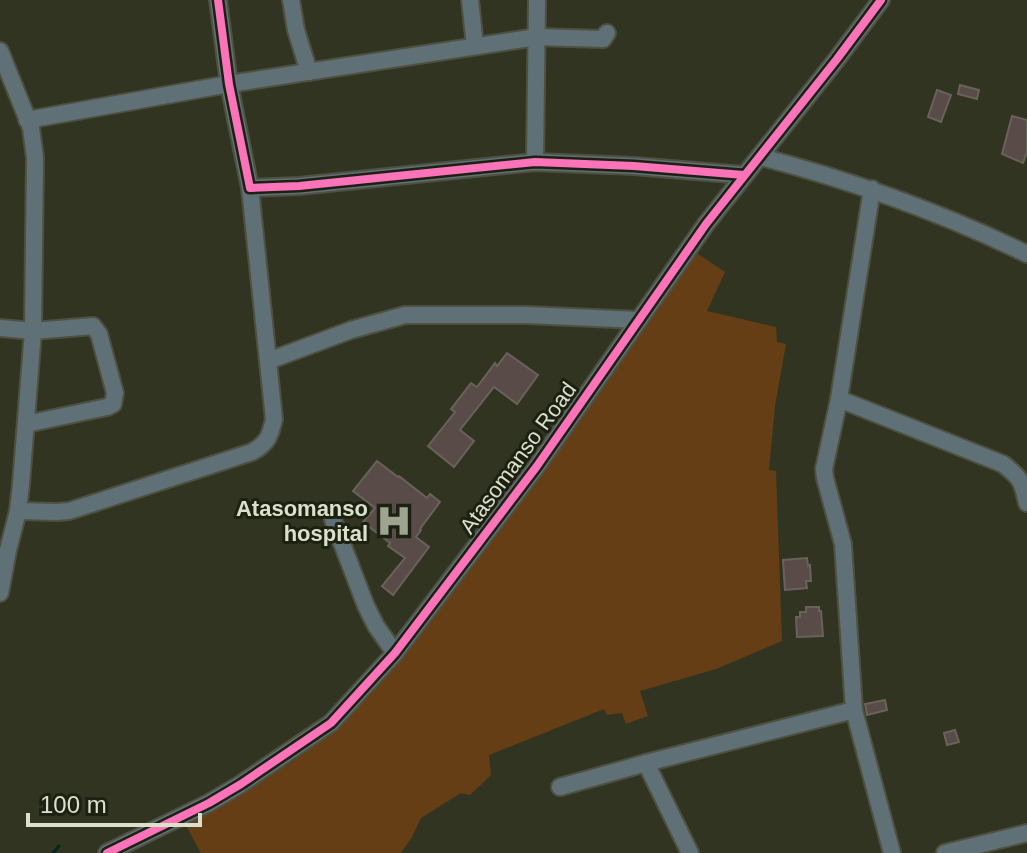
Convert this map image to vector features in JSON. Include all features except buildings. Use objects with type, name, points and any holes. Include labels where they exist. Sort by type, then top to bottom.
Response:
[{"type":"street","points":[[18,511],[69,511],[252,452],[263,445],[270,435],[274,419],[250,188],[229,84],[218,0]]},
{"type":"street","points":[[291,0],[296,30],[309,72]]},
{"type":"street","points":[[470,0],[475,46]]},
{"type":"street","points":[[535,162],[537,0]]},
{"type":"street","name":"Atasomanso Road","points":[[107,853],[209,803],[331,723],[395,653],[537,466],[706,224],[881,0]]},
{"type":"street","points":[[27,120],[229,84],[475,46],[537,37],[603,39],[607,33]]},
{"type":"street","points":[[0,51],[27,120],[35,158],[33,331],[26,424],[18,511],[1,587]]},
{"type":"street","points":[[761,157],[872,189],[1027,254]]},
{"type":"street","points":[[250,188],[299,186],[535,162],[744,175]]},
{"type":"street","points":[[872,189],[839,399],[824,469],[843,544],[854,710],[892,853]]},
{"type":"street","points":[[268,361],[351,330],[405,315],[639,320]]},
{"type":"street","points":[[0,328],[33,331],[93,326],[99,334],[115,399],[113,404],[26,424]]},
{"type":"street","points":[[839,399],[1003,464],[1022,483],[1027,503]]},
{"type":"street","points":[[333,520],[366,606],[395,653]]},
{"type":"street","points":[[560,787],[854,710]]},
{"type":"street","points":[[646,763],[690,853]]},
{"type":"street","points":[[945,853],[1027,833]]},
{"type":"shaded area","points":[[692,250],[725,272],[707,311],[776,327],[777,342],[786,344],[775,406],[769,470],[776,471],[782,641],[716,669],[640,691],[648,716],[626,724],[622,713],[607,715],[604,709],[489,755],[491,775],[470,795],[461,793],[421,818],[401,853],[201,853],[183,820],[226,801],[292,762],[337,724]]},
{"type":"waterway","points":[[53,853],[59,846]]},
{"type":"cycle path","points":[[218,0],[229,84],[250,188],[299,186],[535,162],[744,175]]},
{"type":"cycle path","points":[[107,853],[209,803],[331,723],[395,653],[537,466],[706,224],[881,0]]},
{"type":"place","name":"Atasomanso hospital","points":[[394,521]]}]
